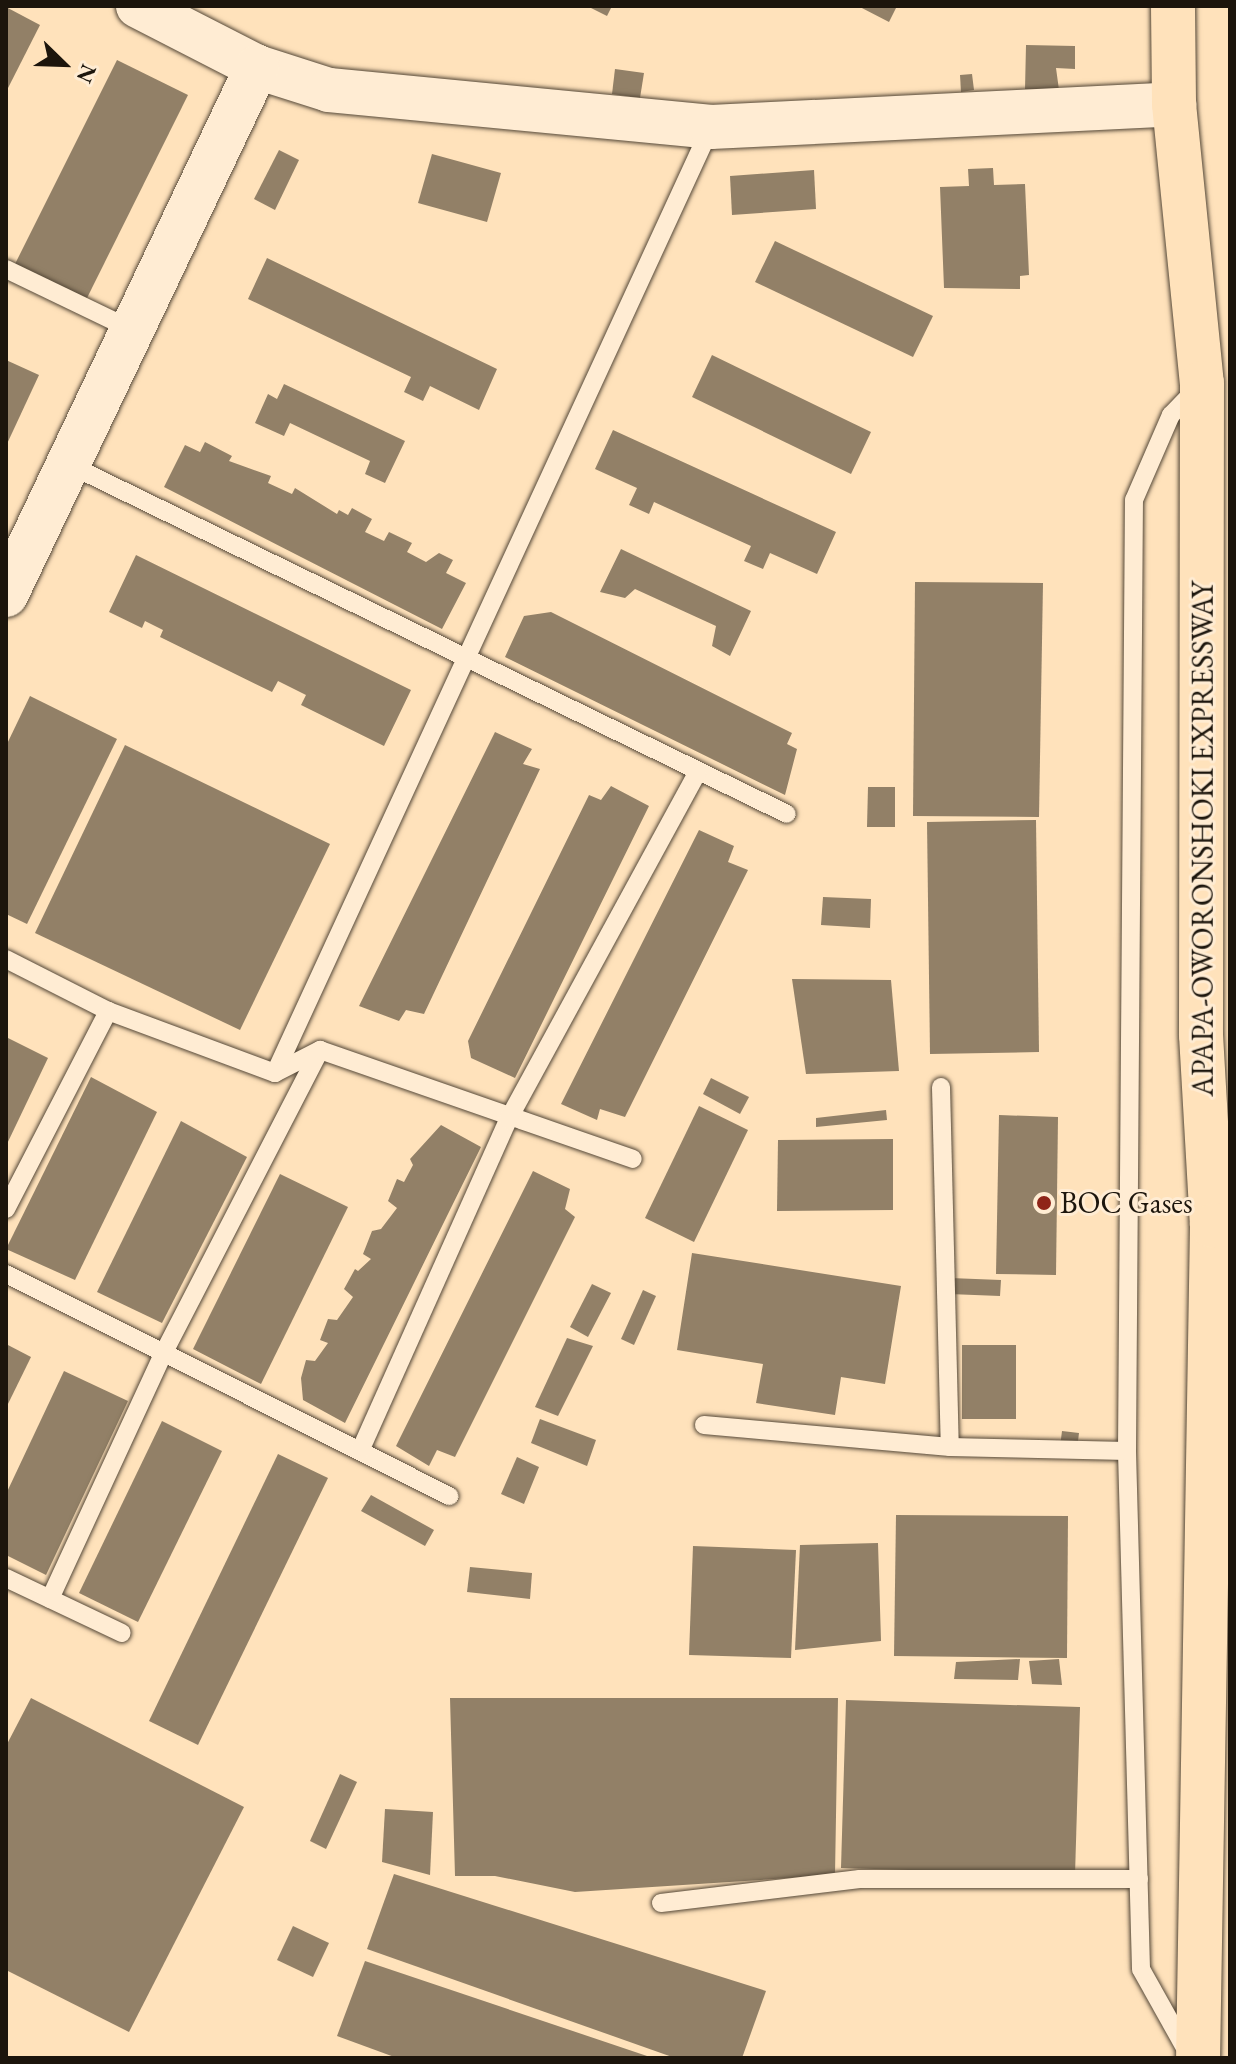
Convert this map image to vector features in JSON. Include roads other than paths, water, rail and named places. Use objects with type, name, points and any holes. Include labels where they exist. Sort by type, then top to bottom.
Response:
[{"type":"main road","name":"APAPA-OWORONSHOKI EXPRESSWAY","points":[[1173,6],[1174,104],[1202,383],[1201,1035],[1221,1225],[1198,2058]]},
{"type":"street","points":[[138,6],[257,67],[329,90],[711,127],[1174,104]]},
{"type":"street","points":[[6,595],[257,67]]},
{"type":"lane","points":[[275,1073],[461,659],[711,127]]},
{"type":"lane","points":[[6,269],[133,330]]},
{"type":"lane","points":[[1191,2058],[1141,1969],[1127,1451],[1134,500],[1171,415],[1202,383]]},
{"type":"lane","points":[[70,465],[461,659],[787,814]]},
{"type":"lane","points":[[360,1451],[508,1120],[698,772]]},
{"type":"lane","points":[[6,959],[108,1011],[275,1073],[320,1050],[508,1120],[633,1159]]},
{"type":"lane","points":[[6,1209],[108,1011]]},
{"type":"lane","points":[[50,1599],[164,1352],[320,1050]]},
{"type":"lane","points":[[941,1087],[950,1447]]},
{"type":"lane","points":[[6,1274],[449,1496]]},
{"type":"lane","points":[[704,1425],[950,1447],[1127,1451]]},
{"type":"lane","points":[[6,1578],[122,1633]]},
{"type":"lane","points":[[661,1903],[860,1879],[1139,1879]]},
{"type":"place","name":"BOC Gases","points":[[1044,1203]]}]
